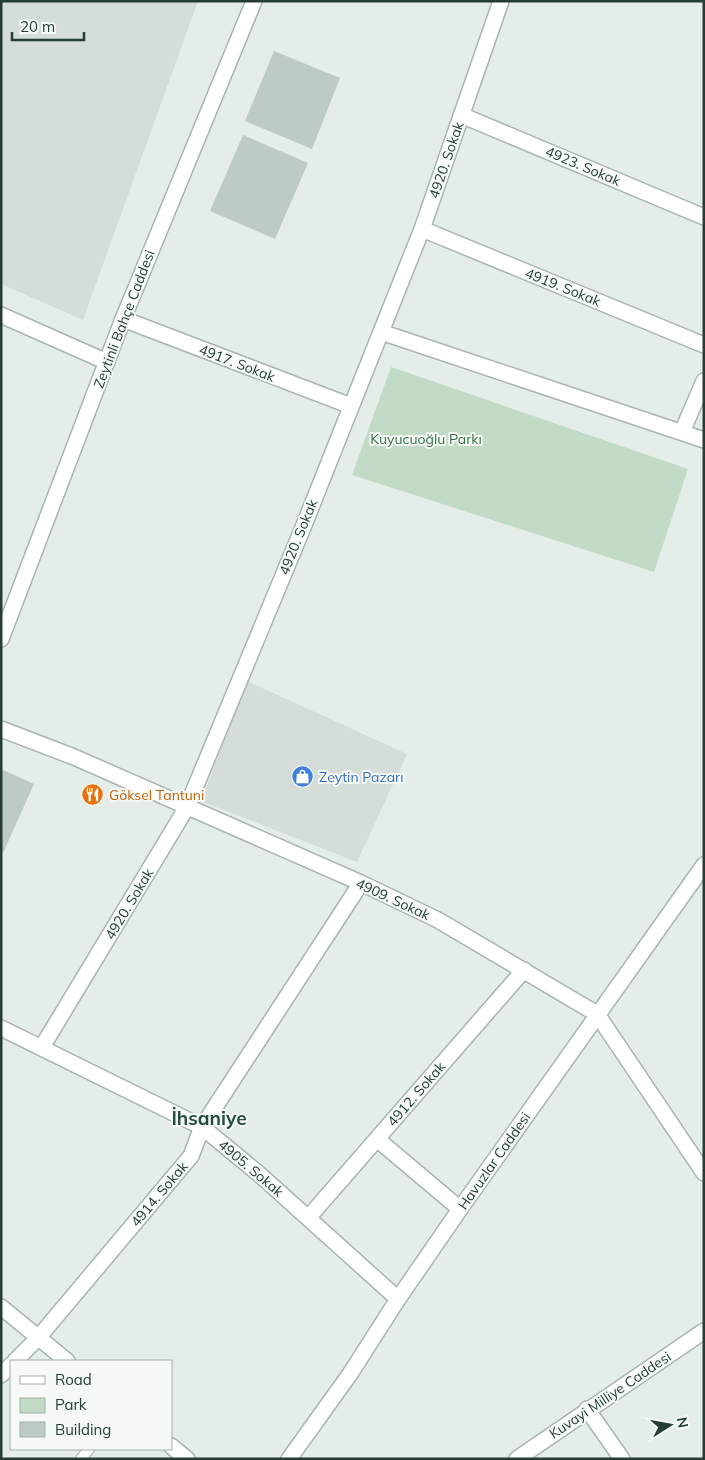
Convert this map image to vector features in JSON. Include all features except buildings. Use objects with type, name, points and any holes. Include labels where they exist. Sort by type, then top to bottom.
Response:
[{"type":"street","name":"Zeytinli Bahçe Caddesi","points":[[1,639],[122,319],[254,1]]},
{"type":"street","name":"4920. Sokak","points":[[42,1047],[187,807],[422,228],[501,1]]},
{"type":"street","name":"4923. Sokak","points":[[461,115],[704,216]]},
{"type":"street","name":"4919. Sokak","points":[[422,228],[704,345]]},
{"type":"street","points":[[1,315],[107,362]]},
{"type":"street","name":"4917. Sokak","points":[[122,319],[351,406]]},
{"type":"street","points":[[381,332],[704,440]]},
{"type":"street","points":[[682,432],[704,381]]},
{"type":"street","name":"4909. Sokak","points":[[1,729],[74,757],[438,920],[597,1014],[704,1173]]},
{"type":"street","name":"Havuzlar Caddesi","points":[[289,1459],[350,1374],[398,1299],[460,1209],[704,866]]},
{"type":"street","name":"4914. Sokak","points":[[16,1360],[38,1338],[191,1156],[202,1127],[361,884]]},
{"type":"street","name":"4912. Sokak","points":[[308,1218],[524,970]]},
{"type":"street","name":"4905. Sokak","points":[[1,1028],[202,1127],[259,1174],[398,1299]]},
{"type":"street","points":[[377,1139],[460,1209]]},
{"type":"street","points":[[1,1307],[66,1360]]},
{"type":"street","name":"Kuvayi Milliye Caddesi","points":[[517,1459],[704,1331]]},
{"type":"street","points":[[1,1375],[10,1366]]},
{"type":"street","points":[[587,1410],[622,1459]]},
{"type":"street","points":[[172,1447],[187,1459]]},
{"type":"shaded area","points":[[1,1],[198,1],[83,320],[1,284]]},
{"type":"shaded area","name":"Zeytin Pazarı","points":[[247,681],[407,754],[357,862],[201,801]]},
{"type":"green space","name":"Kuyucuoğlu Parkı","points":[[391,367],[688,469],[654,572],[352,475]]},
{"type":"place","name":"Zeytin Pazarı","points":[[303,777]]},
{"type":"place","name":"Göksel Tantuni","points":[[93,795]]},
{"type":"district","name":"İhsaniye","points":[[209,1118]]}]
